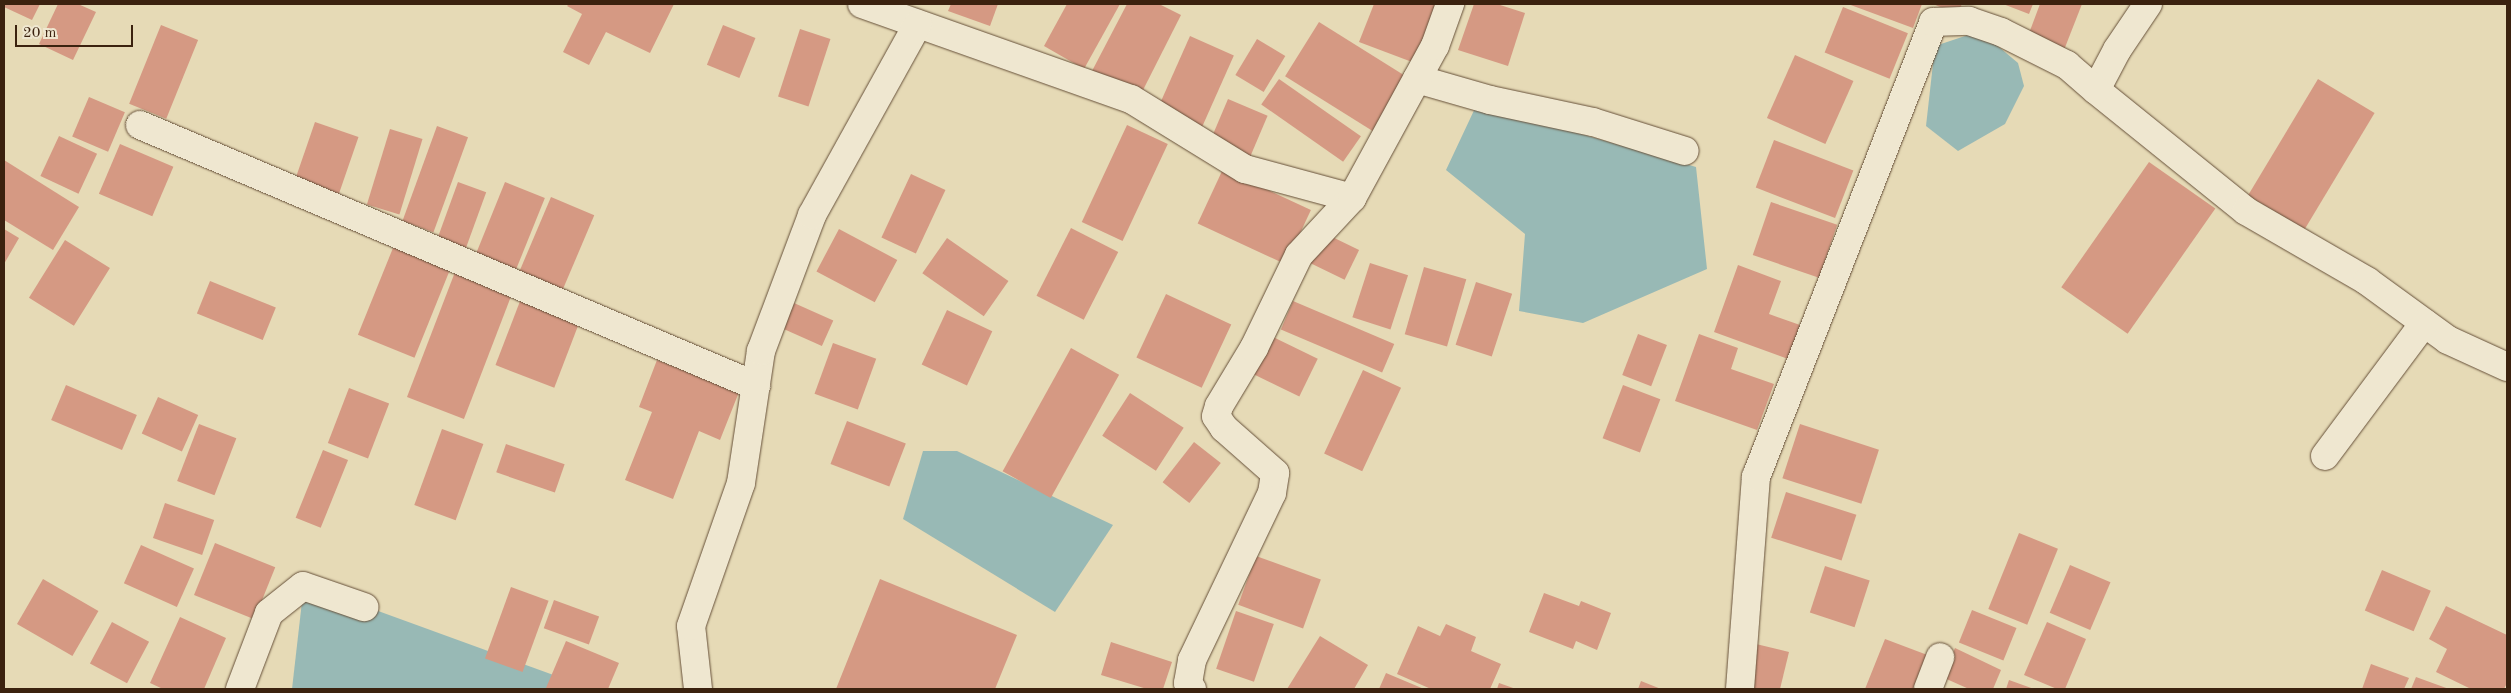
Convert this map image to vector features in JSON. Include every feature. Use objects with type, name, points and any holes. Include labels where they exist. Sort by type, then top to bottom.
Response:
[{"type":"street","points":[[862,4],[1131,99],[1245,168],[1352,198]]},
{"type":"street","points":[[1192,689],[1188,683],[1192,660],[1272,493],[1275,473],[1224,428],[1216,416],[1219,406],[1254,348],[1299,254],[1352,198],[1435,46],[1450,4]]},
{"type":"street","points":[[2096,90],[2117,50],[2148,4]]},
{"type":"street","points":[[1740,689],[1756,477],[1933,22],[1969,21],[2000,32],[2067,65],[2246,211],[2367,281],[2448,340],[2507,367]]},
{"type":"street","points":[[698,689],[691,626],[741,483],[760,351],[812,215],[918,24]]},
{"type":"street","points":[[1417,79],[1490,100],[1593,122],[1685,151]]},
{"type":"street","points":[[140,125],[756,386]]},
{"type":"street","points":[[2325,456],[2424,323]]},
{"type":"street","points":[[240,689],[269,613],[303,586],[364,607]]},
{"type":"street","points":[[1928,689],[1940,657]]},
{"type":"water","points":[[1980,31],[2018,63],[2024,86],[2005,124],[1958,151],[1926,126],[1935,46]]},
{"type":"water","points":[[1477,104],[1696,167],[1707,269],[1583,323],[1519,311],[1525,234],[1446,170]]},
{"type":"water","points":[[923,451],[957,451],[1113,525],[1055,612],[903,519]]},
{"type":"water","points":[[304,584],[592,689],[292,689]]},
{"type":"building","points":[[4,4],[40,4],[32,20],[4,7]]},
{"type":"building","points":[[58,4],[78,4],[96,12],[73,60],[39,44]]},
{"type":"building","points":[[569,4],[674,4],[650,53],[606,32],[589,65],[563,52],[582,14],[567,6]]},
{"type":"building","points":[[951,4],[998,4],[990,26],[948,11]]},
{"type":"building","points":[[1067,4],[1120,4],[1084,69],[1044,46]]},
{"type":"building","points":[[1127,4],[1159,4],[1181,15],[1140,96],[1092,71]]},
{"type":"building","points":[[1374,4],[1444,4],[1420,65],[1359,42]]},
{"type":"building","points":[[1474,4],[1497,4],[1525,13],[1508,66],[1458,50]]},
{"type":"building","points":[[1848,4],[1922,4],[1913,28]]},
{"type":"building","points":[[1933,4],[1962,4],[1957,14]]},
{"type":"building","points":[[2003,4],[2033,4],[2029,14]]},
{"type":"building","points":[[2040,4],[2082,4],[2064,50],[2028,36]]},
{"type":"building","points":[[1843,7],[1908,33],[1890,79],[1825,52]]},
{"type":"building","points":[[1319,22],[1410,79],[1376,133],[1285,76]]},
{"type":"building","points":[[161,25],[198,40],[166,119],[129,104]]},
{"type":"building","points":[[723,25],[755,38],[739,78],[707,65]]},
{"type":"building","points":[[800,29],[830,39],[808,106],[778,97]]},
{"type":"building","points":[[1190,36],[1234,56],[1202,128],[1158,108]]},
{"type":"building","points":[[1257,39],[1285,56],[1264,92],[1235,75]]},
{"type":"building","points":[[1795,55],[1853,81],[1825,144],[1767,118]]},
{"type":"building","points":[[1279,79],[1361,136],[1343,162],[1261,104]]},
{"type":"building","points":[[2318,79],[2375,113],[2305,230],[2248,196]]},
{"type":"building","points":[[89,97],[125,112],[108,152],[72,137]]},
{"type":"building","points":[[1228,99],[1268,116],[1250,156],[1211,140]]},
{"type":"building","points":[[315,122],[358,137],[338,197],[294,182]]},
{"type":"building","points":[[1127,125],[1168,144],[1123,241],[1082,222]]},
{"type":"building","points":[[437,126],[468,137],[433,232],[402,221]]},
{"type":"building","points":[[390,129],[423,139],[399,214],[367,205]]},
{"type":"building","points":[[59,136],[97,154],[78,194],[40,176]]},
{"type":"building","points":[[1774,140],[1853,170],[1835,218],[1756,188]]},
{"type":"building","points":[[120,144],[173,167],[152,216],[99,194]]},
{"type":"building","points":[[4,160],[79,207],[53,250],[4,220]]},
{"type":"building","points":[[2149,162],[2215,208],[2128,334],[2061,287]]},
{"type":"building","points":[[1223,169],[1311,210],[1286,264],[1198,223]]},
{"type":"building","points":[[911,174],[945,190],[916,254],[881,237]]},
{"type":"building","points":[[458,182],[486,192],[465,251],[436,241]]},
{"type":"building","points":[[505,182],[545,198],[515,272],[475,256]]},
{"type":"building","points":[[551,197],[594,215],[562,291],[519,272]]},
{"type":"building","points":[[1771,202],[1837,225],[1819,278],[1753,255]]},
{"type":"building","points":[[1071,228],[1118,252],[1084,320],[1036,296]]},
{"type":"building","points":[[4,229],[19,238],[4,264]]},
{"type":"building","points":[[839,229],[897,260],[875,302],[816,271]]},
{"type":"building","points":[[1324,233],[1359,250],[1345,280],[1310,263]]},
{"type":"building","points":[[947,238],[1008,281],[984,316],[922,273]]},
{"type":"building","points":[[65,240],[110,268],[74,326],[29,298]]},
{"type":"building","points":[[395,243],[452,266],[414,358],[358,335]]},
{"type":"building","points":[[1370,263],[1408,275],[1390,330],[1352,317]]},
{"type":"building","points":[[1738,265],[1781,281],[1769,314],[1800,325],[1788,359],[1714,332]]},
{"type":"building","points":[[1424,267],[1466,279],[1447,346],[1405,334]]},
{"type":"building","points":[[455,272],[512,294],[464,419],[407,397]]},
{"type":"building","points":[[210,281],[276,308],[263,340],[197,313]]},
{"type":"building","points":[[1476,282],[1512,294],[1492,357],[1456,345]]},
{"type":"building","points":[[1166,294],[1231,324],[1202,388],[1136,357]]},
{"type":"building","points":[[522,296],[581,319],[554,388],[495,365]]},
{"type":"building","points":[[1293,301],[1394,344],[1382,373],[1281,330]]},
{"type":"building","points":[[794,303],[833,320],[822,346],[783,329]]},
{"type":"building","points":[[947,310],[992,331],[967,386],[922,364]]},
{"type":"building","points":[[1638,334],[1667,345],[1651,386],[1622,375]]},
{"type":"building","points":[[1699,334],[1738,348],[1731,369],[1774,384],[1757,430],[1675,401]]},
{"type":"building","points":[[1271,336],[1318,359],[1299,397],[1253,374]]},
{"type":"building","points":[[833,343],[876,359],[858,409],[815,394]]},
{"type":"building","points":[[1071,348],[1119,375],[1051,498],[1003,471]]},
{"type":"building","points":[[657,360],[739,392],[720,440],[699,431],[673,499],[625,480],[652,412],[639,407]]},
{"type":"building","points":[[1363,370],[1401,388],[1362,471],[1324,453]]},
{"type":"building","points":[[66,385],[137,415],[122,450],[51,420]]},
{"type":"building","points":[[1623,385],[1660,399],[1640,453],[1603,438]]},
{"type":"building","points":[[349,388],[389,403],[368,458],[328,443]]},
{"type":"building","points":[[1130,393],[1184,428],[1156,471],[1102,436]]},
{"type":"building","points":[[158,397],[198,415],[182,451],[142,434]]},
{"type":"building","points":[[847,421],[906,444],[889,487],[831,464]]},
{"type":"building","points":[[199,424],[236,438],[214,495],[177,481]]},
{"type":"building","points":[[1800,424],[1879,450],[1861,504],[1782,478]]},
{"type":"building","points":[[442,429],[483,444],[456,520],[414,505]]},
{"type":"building","points":[[1194,442],[1221,463],[1189,503],[1163,482]]},
{"type":"building","points":[[506,444],[565,464],[555,493],[496,472]]},
{"type":"building","points":[[323,450],[348,460],[321,528],[296,518]]},
{"type":"building","points":[[1786,492],[1856,515],[1842,561],[1771,538]]},
{"type":"building","points":[[165,503],[214,520],[202,555],[153,538]]},
{"type":"building","points":[[2019,533],[2058,549],[2027,625],[1988,609]]},
{"type":"building","points":[[215,543],[275,567],[254,619],[194,595]]},
{"type":"building","points":[[141,545],[194,569],[177,607],[124,583]]},
{"type":"building","points":[[1256,556],[1321,580],[1303,628],[1238,605]]},
{"type":"building","points":[[2070,565],[2111,582],[2090,630],[2050,613]]},
{"type":"building","points":[[1825,566],[1870,581],[1855,627],[1810,613]]},
{"type":"building","points":[[2382,570],[2431,591],[2414,631],[2365,611]]},
{"type":"building","points":[[43,579],[98,611],[72,656],[17,624]]},
{"type":"building","points":[[880,579],[1017,635],[995,689],[836,689]]},
{"type":"building","points":[[511,587],[549,601],[523,672],[485,658]]},
{"type":"building","points":[[1544,593],[1579,606],[1581,601],[1611,613],[1597,650],[1576,641],[1573,649],[1529,632]]},
{"type":"building","points":[[554,600],[599,616],[589,645],[544,628]]},
{"type":"building","points":[[2446,606],[2507,635],[2507,683],[2504,689],[2471,689],[2436,672],[2447,649],[2429,639]]},
{"type":"building","points":[[1972,610],[2017,628],[2003,660],[1959,642]]},
{"type":"building","points":[[1236,611],[1274,624],[1254,682],[1216,669]]},
{"type":"building","points":[[180,617],[226,638],[204,689],[163,689],[150,683]]},
{"type":"building","points":[[112,622],[149,642],[127,683],[90,663]]},
{"type":"building","points":[[2047,622],[2086,639],[2065,689],[2057,689],[2024,675]]},
{"type":"building","points":[[1446,624],[1476,637],[1471,651],[1501,664],[1490,689],[1431,689],[1397,674],[1418,626],[1440,636]]},
{"type":"building","points":[[1320,636],[1368,665],[1354,689],[1287,689]]},
{"type":"building","points":[[1885,639],[1930,656],[1917,689],[1865,689]]},
{"type":"building","points":[[566,641],[619,663],[608,689],[546,688]]},
{"type":"building","points":[[1111,642],[1172,662],[1163,689],[1147,689],[1101,675]]},
{"type":"building","points":[[1756,644],[1789,652],[1780,689],[1746,689]]},
{"type":"building","points":[[1955,648],[2001,670],[1993,689],[1969,689],[1942,677]]},
{"type":"building","points":[[2371,664],[2409,678],[2404,689],[2362,689]]},
{"type":"building","points":[[1386,673],[1424,689],[1379,689]]},
{"type":"building","points":[[2416,677],[2449,689],[2411,689]]},
{"type":"building","points":[[2009,680],[2034,689],[2006,689]]},
{"type":"building","points":[[1641,681],[1661,689],[1638,689]]},
{"type":"building","points":[[1499,683],[1516,689],[1497,689]]}]
